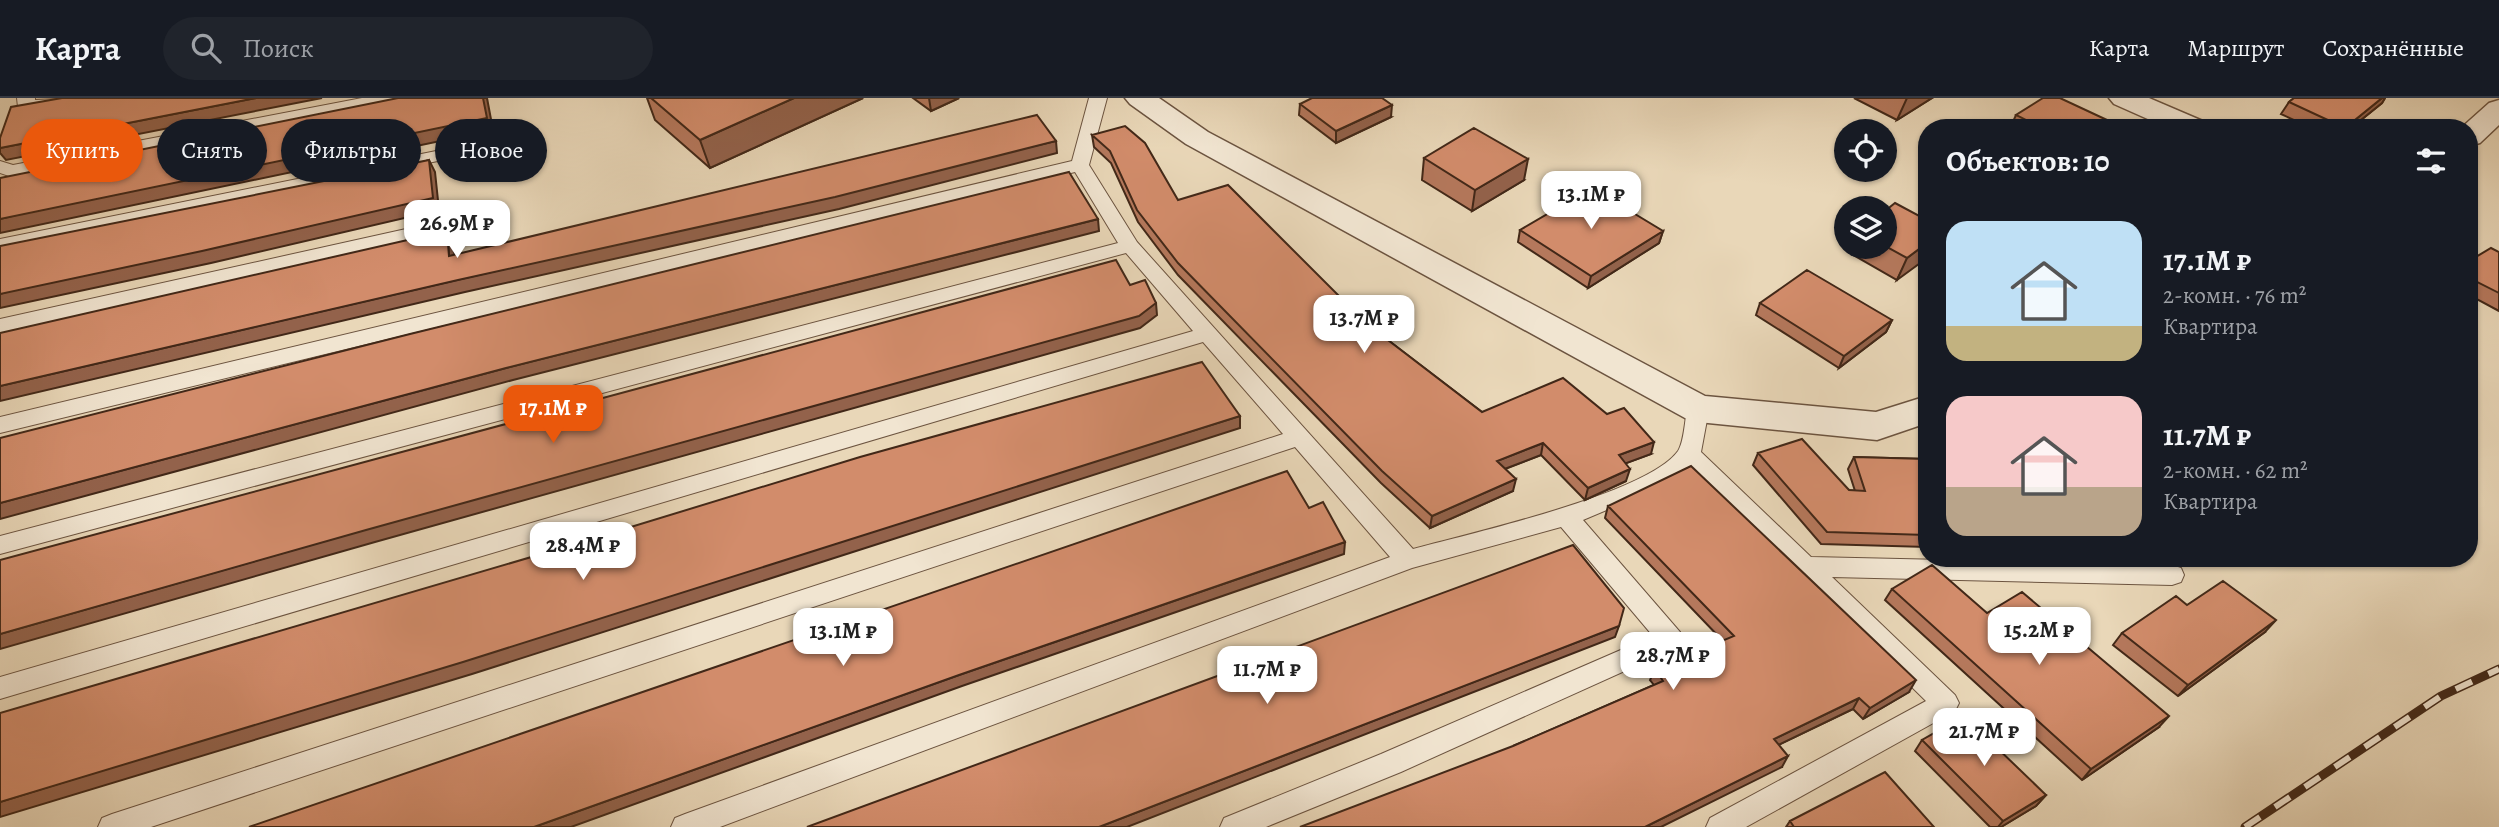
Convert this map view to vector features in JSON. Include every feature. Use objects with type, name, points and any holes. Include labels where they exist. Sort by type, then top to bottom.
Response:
[{"type":"street","points":[[1140,98],[1197,138],[1699,409],[1877,426],[1918,411]]},
{"type":"street","points":[[2124,98],[2173,119]]},
{"type":"street","points":[[2478,129],[2499,109]]},
{"type":"lane","points":[[12,120],[27,102],[76,98]]},
{"type":"lane","points":[[0,167],[12,171],[389,98]]},
{"type":"lane","points":[[1098,98],[1080,165],[1130,246],[1408,560]]},
{"type":"lane","points":[[0,245],[435,156]]},
{"type":"lane","points":[[0,425],[1080,165]]},
{"type":"lane","points":[[0,327],[415,233]]},
{"type":"lane","points":[[0,545],[1130,246]]},
{"type":"lane","points":[[0,688],[1206,334]]},
{"type":"lane","points":[[685,827],[1408,560],[1566,517],[1658,479],[1689,454],[1699,409]]},
{"type":"lane","points":[[112,827],[1300,437]]},
{"type":"lane","points":[[1689,454],[1946,703],[1720,827]]},
{"type":"lane","points":[[1234,827],[1391,763],[1671,639],[1566,517]]},
{"type":"lane","points":[[1806,567],[2172,575]]},
{"type":"building","points":[[62,98],[256,98],[143,120],[21,119],[21,144],[0,148],[0,138],[11,107]]},
{"type":"building","points":[[398,98],[483,98],[487,118],[435,119],[435,129],[421,132],[421,119],[294,119]]},
{"type":"building","points":[[651,98],[794,98],[700,140]]},
{"type":"building","points":[[1312,98],[1382,98],[1392,105],[1336,131],[1300,104]]},
{"type":"building","points":[[2043,98],[2060,98],[2105,119],[2024,119],[2016,115]]},
{"type":"building","points":[[2294,98],[2382,98],[2356,119],[2326,119],[2289,102]]},
{"type":"building","points":[[1037,115],[1056,141],[835,197],[458,280],[0,386],[0,333],[447,231],[449,256]]},
{"type":"building","points":[[281,122],[281,161],[267,164],[267,124]]},
{"type":"building","points":[[1125,126],[1145,143],[1178,200],[1228,185],[1367,324],[1482,412],[1563,378],[1607,414],[1624,408],[1654,442],[1619,455],[1630,469],[1588,488],[1543,443],[1497,461],[1516,479],[1432,516],[1382,471],[1178,263],[1137,210],[1110,151],[1092,135]]},
{"type":"building","points":[[1474,128],[1528,159],[1475,190],[1424,158]]},
{"type":"building","points":[[157,146],[157,182],[178,182],[0,219],[0,178],[21,174],[21,182],[143,182],[143,149]]},
{"type":"building","points":[[429,160],[433,198],[0,294],[0,246],[319,182],[421,182],[421,162]]},
{"type":"building","points":[[1069,172],[1098,219],[506,368],[0,503],[0,438]]},
{"type":"building","points":[[1592,188],[1663,231],[1591,276],[1520,230]]},
{"type":"building","points":[[1897,204],[1918,215],[1918,250],[1907,258],[1897,253]]},
{"type":"building","points":[[2491,248],[2499,252],[2499,293],[2478,282],[2478,256]]},
{"type":"building","points":[[1116,260],[1130,285],[1145,280],[1156,303],[1139,316],[0,634],[0,560]]},
{"type":"building","points":[[1807,270],[1892,320],[1844,356],[1760,303]]},
{"type":"building","points":[[1202,362],[1240,416],[463,662],[0,802],[0,713],[562,548],[860,457]]},
{"type":"building","points":[[1802,439],[1849,490],[1865,491],[1854,457],[1918,459],[1918,535],[1827,532],[1758,453]]},
{"type":"building","points":[[1691,466],[1916,680],[1870,708],[1859,698],[1774,739],[1788,756],[1645,827],[1300,827],[1513,746],[1663,681],[1655,669],[1734,636],[1608,506]]},
{"type":"building","points":[[1287,471],[1309,508],[1323,502],[1345,542],[959,675],[534,827],[249,827]]},
{"type":"building","points":[[1573,545],[1624,608],[1619,626],[1099,827],[807,827]]},
{"type":"building","points":[[1929,567],[1934,567],[1987,613],[2022,592],[2169,716],[2091,769],[1892,589]]},
{"type":"building","points":[[2223,581],[2276,620],[2188,685],[2122,633],[2176,596],[2187,605]]},
{"type":"building","points":[[1964,716],[2046,795],[2003,821],[1922,740]]},
{"type":"building","points":[[1885,772],[1934,827],[1794,827],[1790,821]]},
{"type":"railway","points":[[2245,827],[2441,696],[2499,669]]}]
